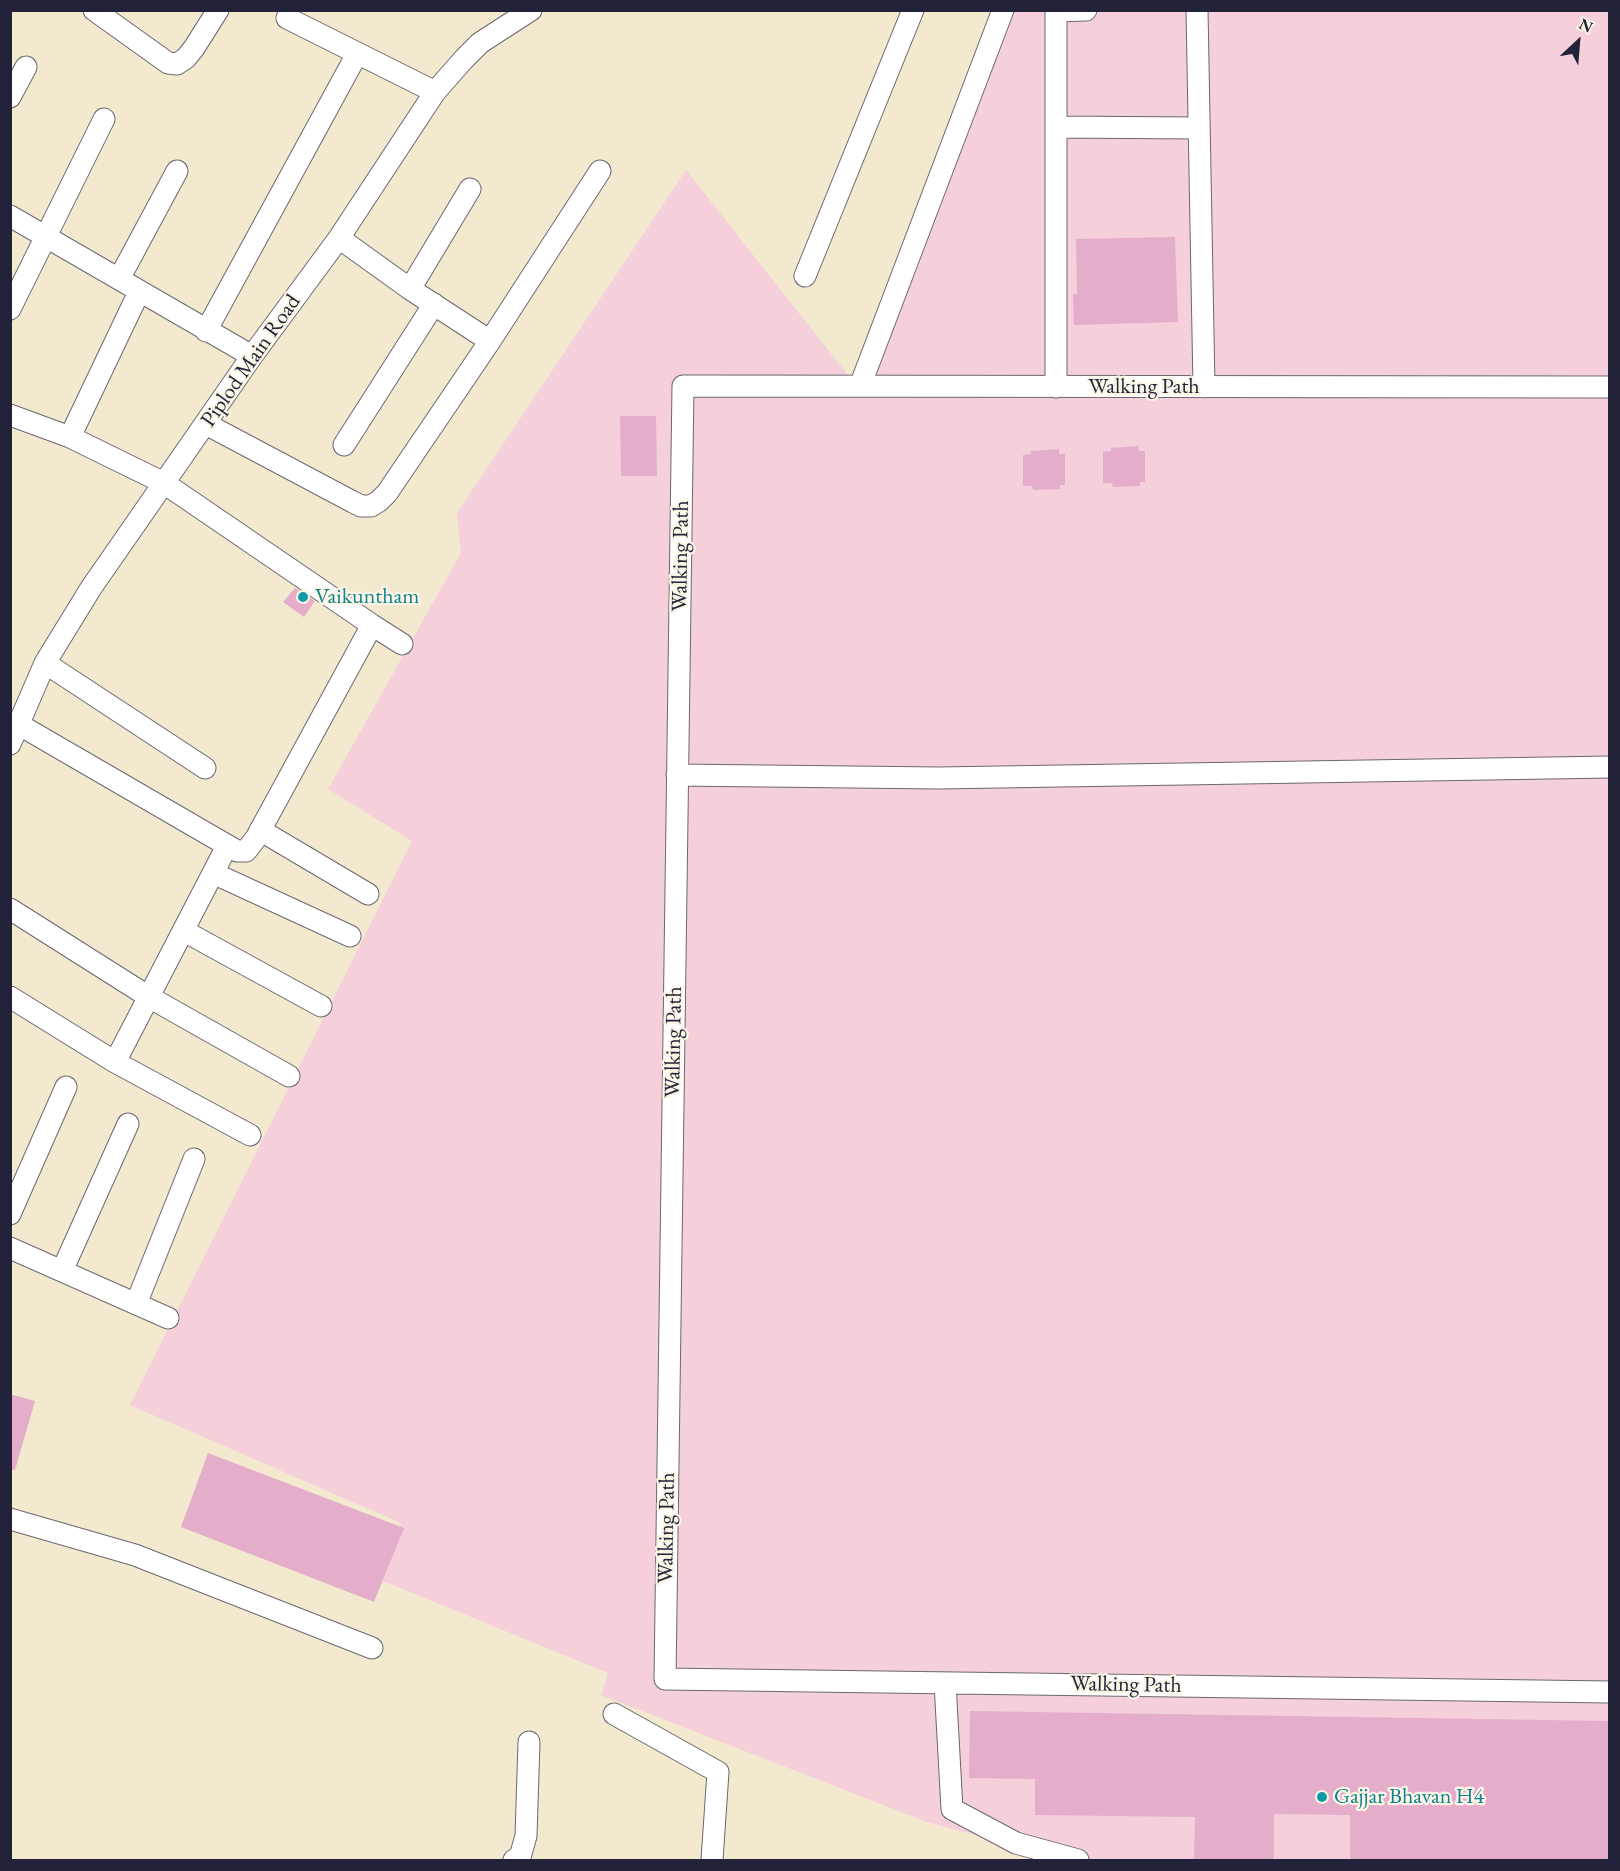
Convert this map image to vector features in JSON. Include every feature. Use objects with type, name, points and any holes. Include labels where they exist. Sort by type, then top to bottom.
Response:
[{"type":"street","points":[[94,10],[168,63],[177,64],[194,48],[218,10]]},
{"type":"street","name":"Piplod Main Road","points":[[10,744],[45,663],[91,588],[252,356],[339,238],[435,92],[480,43],[531,10]]},
{"type":"street","points":[[805,276],[913,10]]},
{"type":"street","points":[[860,386],[1003,10]]},
{"type":"street","points":[[1056,387],[1056,11],[1086,10]]},
{"type":"street","points":[[1197,10],[1204,387]]},
{"type":"street","points":[[287,18],[435,92]]},
{"type":"street","points":[[206,331],[357,54]]},
{"type":"street","points":[[10,97],[26,67]]},
{"type":"street","points":[[10,309],[104,119]]},
{"type":"street","points":[[1056,126],[1199,128]]},
{"type":"street","points":[[119,279],[177,171]]},
{"type":"street","points":[[206,424],[361,506],[371,506],[379,501],[387,493],[490,341],[600,171]]},
{"type":"street","points":[[410,289],[470,189]]},
{"type":"street","points":[[10,216],[252,356]]},
{"type":"street","points":[[339,238],[410,289],[490,341]]},
{"type":"street","points":[[70,437],[139,292]]},
{"type":"street","points":[[344,445],[434,304]]},
{"type":"street","name":"Walking Path","points":[[1610,387],[683,386],[665,1678],[1610,1692]]},
{"type":"street","points":[[10,415],[70,437],[164,483],[372,626],[402,644]]},
{"type":"street","points":[[18,724],[227,846],[237,851],[246,851],[260,830],[372,626]]},
{"type":"street","points":[[45,663],[205,768]]},
{"type":"street","points":[[677,774],[939,778],[1610,767]]},
{"type":"street","points":[[260,830],[368,894]]},
{"type":"street","points":[[116,1062],[227,846]]},
{"type":"street","points":[[213,873],[350,936]]},
{"type":"street","points":[[10,909],[149,997],[289,1076]]},
{"type":"street","points":[[184,931],[321,1006]]},
{"type":"street","points":[[10,997],[116,1062],[250,1135]]},
{"type":"street","points":[[10,1214],[66,1086]]},
{"type":"street","points":[[62,1271],[128,1124]]},
{"type":"street","points":[[136,1304],[194,1159]]},
{"type":"street","points":[[10,1248],[168,1318]]},
{"type":"street","points":[[10,1519],[135,1554],[372,1648]]},
{"type":"street","points":[[945,1683],[952,1809],[1016,1844],[1078,1860]]},
{"type":"street","points":[[614,1714],[718,1772],[712,1860]]},
{"type":"street","points":[[514,1860],[520,1857],[526,1836],[529,1742]]},
{"type":"shaded area","points":[[995,11],[1609,11],[1609,1860],[1070,1860],[927,1822],[601,1695],[608,1673],[383,1581],[401,1523],[130,1405],[412,841],[328,789],[461,553],[457,513],[686,170],[851,379]]},
{"type":"building","points":[[1175,237],[1178,322],[1074,325],[1073,294],[1077,294],[1076,239]]},
{"type":"building","points":[[620,416],[656,416],[657,476],[621,476]]},
{"type":"building","points":[[1138,446],[1139,451],[1145,451],[1145,482],[1140,482],[1140,486],[1113,487],[1112,483],[1103,483],[1103,452],[1111,451],[1111,448]]},
{"type":"building","points":[[1059,449],[1059,454],[1065,454],[1065,485],[1060,485],[1060,489],[1033,490],[1032,486],[1023,486],[1023,455],[1031,454],[1031,451]]},
{"type":"building","name":"Vaikuntham","points":[[295,588],[315,601],[304,617],[283,602]]},
{"type":"building","points":[[10,1394],[35,1401],[15,1470],[10,1470]]},
{"type":"building","points":[[208,1453],[404,1528],[374,1602],[181,1527]]},
{"type":"building","name":"Gajjar Bhavan H4","points":[[970,1711],[1610,1721],[1610,1860],[1350,1860],[1350,1815],[1274,1814],[1274,1860],[1194,1860],[1195,1817],[1035,1815],[1035,1779],[969,1778]]},
{"type":"place","name":"Vaikuntham","points":[[303,597]]},
{"type":"place","name":"Gajjar Bhavan H4","points":[[1322,1797]]}]
